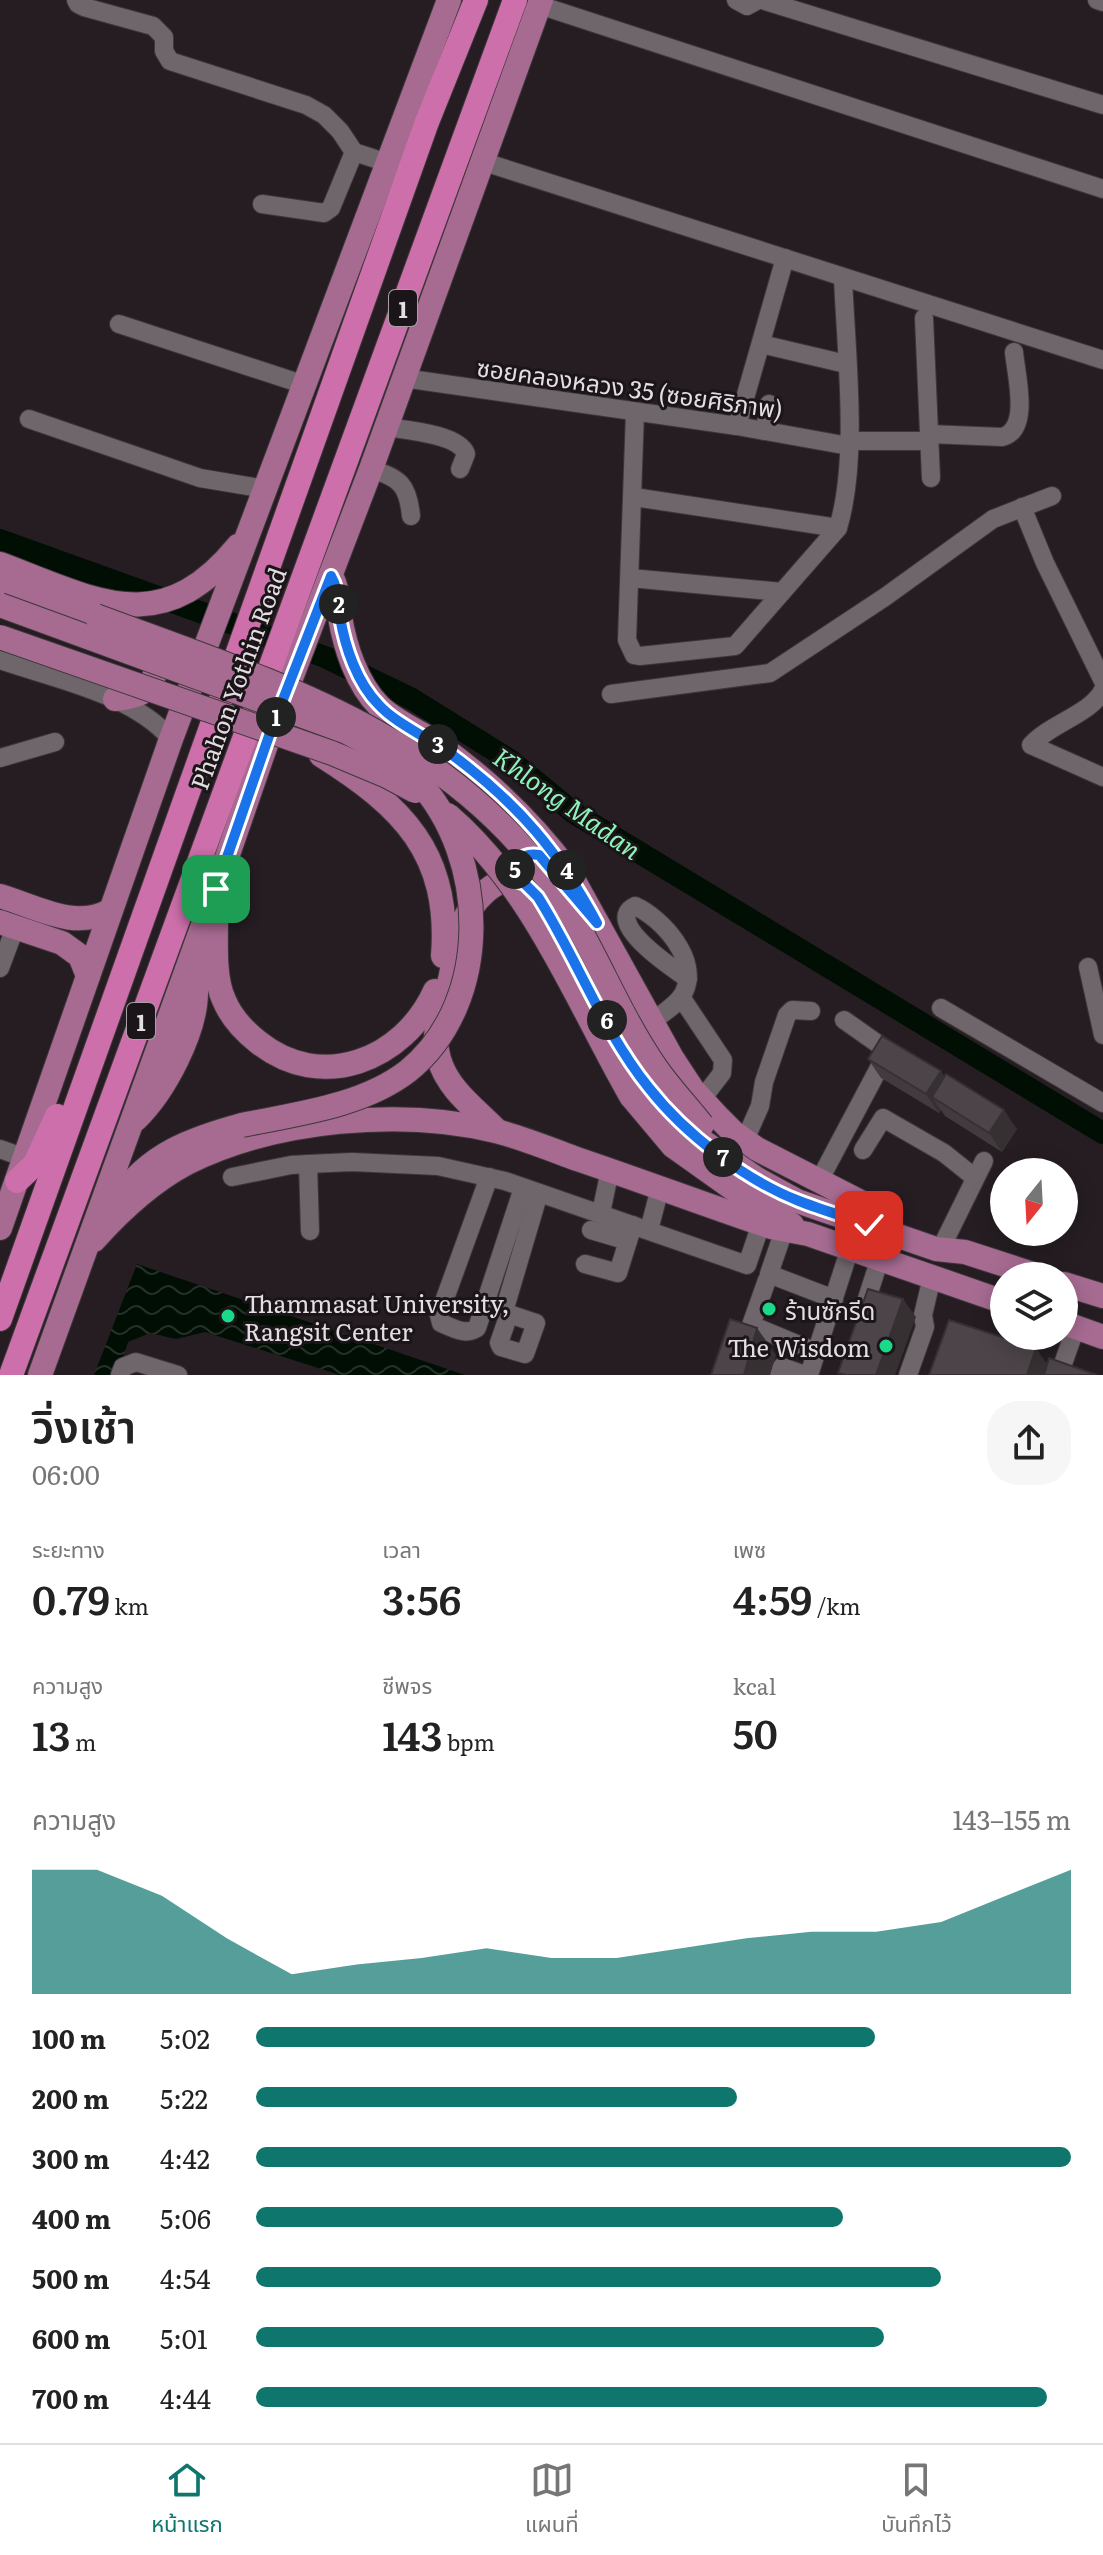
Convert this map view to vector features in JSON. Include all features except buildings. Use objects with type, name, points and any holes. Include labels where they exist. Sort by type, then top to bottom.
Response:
[{"type":"highway","name":"Phahon Yothin Road","points":[[0,1319],[427,122],[476,0]]},
{"type":"highway","name":"Phahon Yothin Road","points":[[11,1375],[301,619],[532,2]]},
{"type":"highway","points":[[21,1170],[35,1164],[72,1085],[88,1070]]},
{"type":"main road","name":"Phahon Yothin Road","points":[[0,1228],[171,739],[449,0]]},
{"type":"main road","name":"Phahon Yothin Road","points":[[301,619],[331,576],[481,161],[532,2]]},
{"type":"main road","points":[[0,577],[99,609],[154,604],[179,598],[199,585],[218,570],[251,529]]},
{"type":"main road","points":[[0,564],[297,692],[399,743],[458,787],[511,836],[555,889],[656,1068],[702,1125],[751,1161],[812,1194],[853,1209],[886,1215]]},
{"type":"main road","points":[[331,576],[338,588],[340,616],[359,678],[380,707],[434,741],[503,795],[550,846],[569,872],[672,1058],[702,1099],[733,1132],[788,1167],[886,1215],[1000,1262]]},
{"type":"main road","points":[[0,587],[140,620],[149,629],[159,649],[158,664],[147,688],[133,696],[115,699]]},
{"type":"main road","points":[[0,605],[306,716],[378,748],[416,779],[438,808],[456,843],[468,887],[471,940],[456,1007],[439,1039],[407,1072],[382,1087],[348,1100],[242,1125],[177,1147],[155,1161],[126,1188],[105,1228]]},
{"type":"main road","points":[[0,637],[361,764],[417,792],[450,816],[482,847],[516,891],[551,946],[631,1096],[673,1146],[784,1229]]},
{"type":"main road","name":"Phahon Yothin Road","points":[[87,1248],[128,1127],[159,1094],[175,1066],[195,1006],[193,950],[216,889],[281,671]]},
{"type":"main road","points":[[216,889],[218,972],[222,997],[241,1027],[268,1050],[293,1061],[320,1066],[345,1065],[377,1056],[411,1030],[428,1006],[435,991],[443,953],[445,916],[439,886],[426,854],[392,806],[369,787],[300,742]]},
{"type":"main road","points":[[514,880],[515,868],[521,858],[539,855],[597,923]]},
{"type":"main road","points":[[497,1131],[449,1080],[440,1063],[435,1042],[436,1024],[449,986],[461,927],[469,910],[494,885],[514,880],[525,884],[538,897],[648,1087],[685,1129],[757,1179],[797,1201],[936,1249],[955,1246]]},
{"type":"main road","points":[[88,976],[80,956],[62,943],[5,924],[5,897],[78,920],[97,918],[111,910]]},
{"type":"main road","points":[[40,1375],[87,1248],[140,1194],[187,1163],[226,1147],[264,1136],[369,1119],[424,1121],[497,1131],[990,1297]]},
{"type":"main road","points":[[1078,1288],[1103,1296]]},
{"type":"street","points":[[76,0],[84,7],[153,26],[164,37],[164,51],[170,61],[306,105],[324,115],[354,152],[388,163]]},
{"type":"street","points":[[736,0],[747,6],[760,0],[1103,105]]},
{"type":"street","points":[[1097,0],[1103,2]]},
{"type":"street","points":[[532,2],[1103,189]]},
{"type":"street","points":[[262,204],[324,213],[331,208],[354,152]]},
{"type":"street","points":[[481,161],[1103,360]]},
{"type":"street","points":[[737,426],[785,258]]},
{"type":"street","points":[[634,655],[735,646],[838,528],[843,511],[849,443],[843,278]]},
{"type":"street","points":[[924,318],[931,478]]},
{"type":"street","points":[[119,324],[305,385]]},
{"type":"street","points":[[761,344],[846,364]]},
{"type":"street","name":"ซอยคลองหลวง 35 (ซอยศิริภาพ)","points":[[403,378],[849,443],[1002,437],[1010,435],[1016,428],[1020,407],[1014,352]]},
{"type":"street","points":[[765,431],[769,404]]},
{"type":"street","points":[[635,412],[627,640],[634,655],[637,690]]},
{"type":"street","points":[[29,419],[200,478],[266,489]]},
{"type":"street","points":[[386,427],[442,438],[462,446],[466,454],[460,469]]},
{"type":"street","points":[[371,469],[395,476],[405,490],[411,516]]},
{"type":"street","points":[[611,694],[770,673],[885,597],[993,519],[1052,496]]},
{"type":"street","points":[[634,497],[838,528]]},
{"type":"street","points":[[1022,507],[1045,563],[1103,681]]},
{"type":"street","points":[[630,578],[782,592]]},
{"type":"street","points":[[0,660],[115,699],[152,720],[171,739]]},
{"type":"street","points":[[1103,690],[1097,700],[1056,724],[1031,745],[1103,777]]},
{"type":"street","points":[[0,758],[55,742]]},
{"type":"street","points":[[0,968],[5,924]]},
{"type":"street","points":[[1088,967],[1103,1035]]},
{"type":"street","points":[[652,1022],[681,997],[688,979]]},
{"type":"street","points":[[681,997],[714,1043],[724,1063],[717,1081],[702,1099]]},
{"type":"street","points":[[941,1008],[1103,1103]]},
{"type":"street","points":[[745,1140],[760,1106],[764,1082],[787,1015],[792,1010],[811,1011]]},
{"type":"street","points":[[819,1181],[888,1051],[844,1020]]},
{"type":"street","points":[[863,1150],[883,1118],[979,1169],[955,1246]]},
{"type":"street","points":[[0,1149],[21,1170]]},
{"type":"street","points":[[232,1177],[308,1164],[352,1162],[438,1166],[531,1190],[601,1213],[637,1232],[747,1265],[784,1229]]},
{"type":"street","points":[[308,1164],[310,1231]]},
{"type":"street","points":[[601,1213],[610,1170]]},
{"type":"street","points":[[489,1177],[439,1315],[441,1323],[465,1332],[477,1328],[531,1190]]},
{"type":"street","points":[[585,1264],[618,1273],[660,1188]]},
{"type":"street","points":[[509,1314],[505,1308],[506,1301],[531,1190]]},
{"type":"street","points":[[784,1229],[769,1274],[834,1299]]},
{"type":"street","points":[[591,1230],[637,1232]]},
{"type":"street","points":[[776,1375],[782,1367],[807,1375],[850,1248]]},
{"type":"street","points":[[855,1335],[880,1258]]},
{"type":"street","points":[[908,1375],[925,1327],[923,1315],[932,1277]]},
{"type":"street","points":[[767,1280],[751,1325],[816,1352]]},
{"type":"street","points":[[1079,1374],[1075,1370],[1088,1333]]},
{"type":"street","points":[[1059,1375],[1088,1333]]},
{"type":"street","points":[[120,1375],[123,1367],[136,1362],[178,1375]]},
{"type":"water","points":[[137,1264],[465,1375],[340,1375],[205,1332],[176,1339],[150,1333],[128,1342],[118,1375],[94,1375]]},
{"type":"waterway","name":"Khlong Madan","points":[[0,540],[325,657],[412,699],[510,760],[574,813],[1103,1133]]},
{"type":"place","name":"ร้านซักรีด","points":[[769,1309]]},
{"type":"place","name":"Thammasat University, Rangsit Center","points":[[228,1316]]},
{"type":"place","name":"The Wisdom","points":[[886,1346]]},
{"type":"route","points":[[216,889],[270,733],[331,576],[338,588],[340,616],[359,678],[380,707],[434,741],[503,795],[550,846],[569,872],[597,923],[539,855],[521,858],[515,868],[514,880],[525,884],[538,897],[648,1087],[685,1129],[757,1179],[797,1201],[869,1225]]}]
